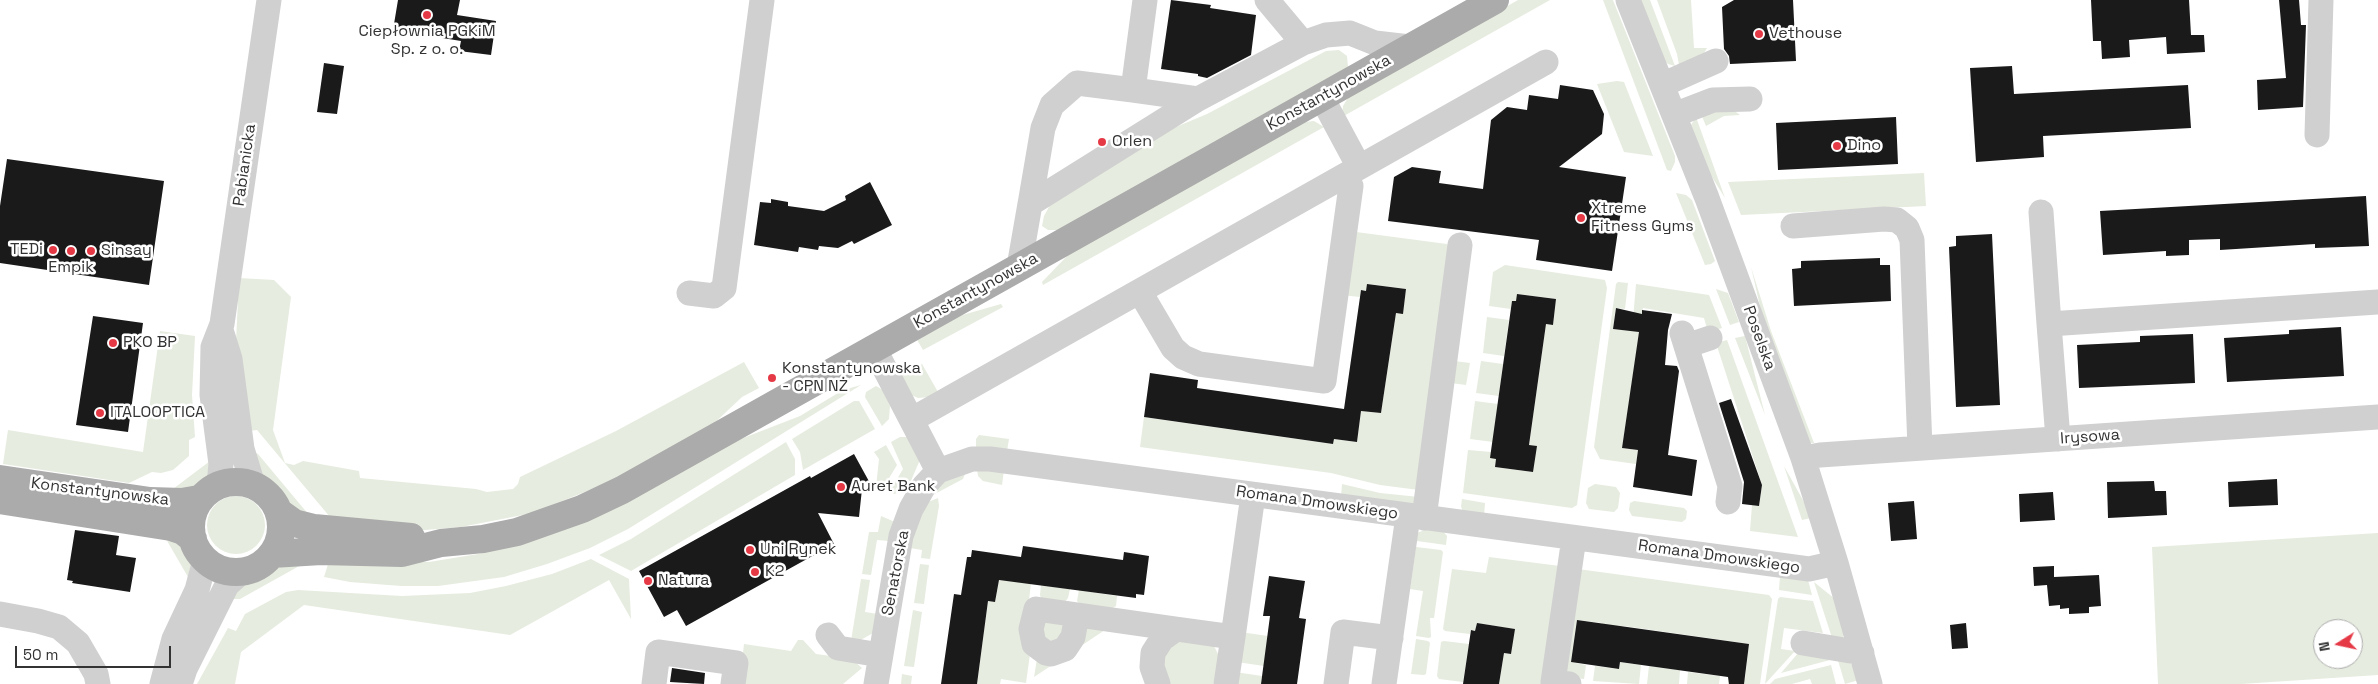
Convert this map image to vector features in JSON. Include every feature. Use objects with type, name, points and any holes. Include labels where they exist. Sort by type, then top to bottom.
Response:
[{"type":"main road","name":"Konstantynowska","points":[[272,554],[321,551],[402,553],[442,543],[483,539],[517,532],[582,509],[631,485],[1495,0]]},
{"type":"main road","name":"Konstantynowska","points":[[0,479],[150,501],[182,502],[209,492]]},
{"type":"main road","points":[[240,482],[252,485],[266,493],[280,513],[281,534],[272,554],[262,563],[234,572],[223,570],[199,549],[191,520],[193,510],[209,492],[240,482]]},
{"type":"main road","name":"Konstantynowska","points":[[0,500],[171,527],[183,531],[199,549]]},
{"type":"main road","name":"Konstantynowska","points":[[280,513],[294,523],[314,528],[403,536],[442,543]]},
{"type":"street","name":"Pabianicka","points":[[209,492],[221,464],[212,395],[213,347],[221,330],[269,0]]},
{"type":"street","points":[[689,293],[714,296],[724,288],[762,0]]},
{"type":"street","points":[[1133,90],[1146,0]]},
{"type":"street","points":[[1267,0],[1303,43]]},
{"type":"street","name":"Poselska","points":[[1628,0],[1708,198],[1803,458],[1836,563],[1870,684]]},
{"type":"street","points":[[2317,135],[2321,0]]},
{"type":"street","points":[[1030,204],[1198,99],[1303,43],[1326,35],[1350,33],[1375,43],[1410,47]]},
{"type":"street","points":[[1662,85],[1716,61]]},
{"type":"street","points":[[913,419],[1546,62]]},
{"type":"street","points":[[1019,267],[1042,128],[1052,105],[1077,83],[1198,99]]},
{"type":"street","points":[[1140,292],[1173,348],[1183,357],[1199,364],[1324,381],[1352,171],[1322,98]]},
{"type":"street","points":[[1674,115],[1713,100],[1750,99]]},
{"type":"street","points":[[2041,212],[2058,439]]},
{"type":"street","points":[[1793,226],[1884,219],[1897,220],[1907,228],[1912,240],[1920,448]]},
{"type":"street","points":[[1384,684],[1391,638],[1416,517],[1460,245]]},
{"type":"street","points":[[2049,324],[2378,302]]},
{"type":"street","name":"Pabianicka","points":[[221,330],[230,359],[242,449],[252,485]]},
{"type":"street","points":[[1710,338],[1684,339],[1730,486],[1728,502]]},
{"type":"street","points":[[874,348],[913,419],[938,471]]},
{"type":"street","name":"Irysowa","points":[[1803,458],[1820,455],[2378,417]]},
{"type":"street","name":"Romana Dmowskiego","points":[[938,471],[962,461],[990,459],[1809,569],[1836,563]]},
{"type":"street","name":"Senatorska","points":[[876,684],[901,536],[911,509],[924,486],[938,471]]},
{"type":"street","points":[[1226,684],[1253,495]]},
{"type":"street","points":[[1569,684],[1553,682],[1574,538]]},
{"type":"street","points":[[162,684],[174,639],[196,590],[199,549]]},
{"type":"street","points":[[180,684],[185,669],[227,585],[244,570]]},
{"type":"street","points":[[0,614],[38,621],[59,628],[78,643],[96,674],[98,684]]},
{"type":"street","points":[[1077,615],[1233,637]]},
{"type":"street","points":[[1158,684],[1152,667],[1153,653],[1162,639],[1176,629]]},
{"type":"street","points":[[1336,684],[1343,632],[1391,638]]},
{"type":"street","points":[[828,635],[838,648],[880,655]]},
{"type":"street","points":[[1803,643],[1862,653]]},
{"type":"street","points":[[654,684],[658,652],[736,663],[733,684]]},
{"type":"shaded area","points":[[1518,0],[1550,0],[1342,117],[1343,106],[1349,96]]},
{"type":"shaded area","points":[[1603,0],[1613,0],[1675,156],[1675,162],[1671,171],[1667,170]]},
{"type":"shaded area","points":[[1638,0],[1650,0],[1675,66],[1663,60]]},
{"type":"shaded area","points":[[1657,0],[1691,0],[1694,48],[1707,48],[1704,53],[1679,65],[1677,54]]},
{"type":"shaded area","points":[[1339,50],[1347,56],[1348,67],[1058,230],[1048,230],[1042,226],[1044,216],[1050,205],[1164,132],[1207,114],[1326,51]]},
{"type":"shaded area","points":[[1617,81],[1624,82],[1653,156],[1624,152],[1597,84]]},
{"type":"shaded area","points":[[1732,109],[1740,115],[1724,116],[1706,126],[1701,114]]},
{"type":"shaded area","points":[[1696,117],[1725,198],[1700,158],[1691,125]]},
{"type":"shaded area","points":[[1314,121],[1324,127],[1043,285],[1042,282],[1068,255],[1295,123]]},
{"type":"shaded area","points":[[1924,173],[1926,206],[1741,215],[1728,182]]},
{"type":"shaded area","points":[[1676,193],[1686,195],[1692,200],[1715,261],[1711,264],[1705,265]]},
{"type":"shaded area","points":[[1356,232],[1447,244],[1452,251],[1419,490],[1380,485],[1331,473],[1140,447],[1144,417],[1333,444],[1334,439],[1357,442],[1361,411],[1381,413],[1396,313],[1403,313],[1406,289],[1368,284],[1366,291],[1361,290],[1360,297],[1341,295]]},
{"type":"shaded area","points":[[1505,265],[1605,280],[1607,288],[1577,505],[1572,508],[1463,493],[1468,450],[1491,452],[1496,459],[1495,467],[1533,472],[1529,445],[1546,324],[1553,325],[1556,299],[1518,294],[1516,301],[1512,301],[1511,309],[1489,306],[1493,272]]},
{"type":"shaded area","points":[[1751,267],[1771,331],[1814,443],[1809,443],[1763,319]]},
{"type":"shaded area","points":[[239,278],[274,280],[291,297],[273,430],[285,463],[294,465],[303,461],[359,471],[360,478],[476,489],[487,492],[513,489],[518,484],[520,477],[616,431],[744,362],[759,388],[742,397],[708,429],[614,480],[533,513],[461,527],[425,530],[365,528],[330,517],[257,430],[249,431],[236,342]]},
{"type":"shaded area","points":[[1618,282],[1628,283],[1625,309],[1616,308],[1613,329],[1632,331],[1636,284],[1709,295],[1722,328],[1708,332],[1704,318],[1643,308],[1622,448],[1638,450],[1636,464],[1600,459],[1594,447],[1616,284]]},
{"type":"shaded area","points":[[1716,289],[1728,293],[1739,322],[1730,325]]},
{"type":"shaded area","points":[[1001,304],[1003,307],[923,350],[916,338],[959,316]]},
{"type":"shaded area","points":[[1487,317],[1509,320],[1504,356],[1483,353]]},
{"type":"shaded area","points":[[160,331],[195,336],[192,395],[195,437],[189,440],[189,456],[173,470],[161,473],[152,472],[129,483],[3,464],[8,430],[143,452]]},
{"type":"shaded area","points":[[1745,336],[1765,415],[1735,338]]},
{"type":"shaded area","points":[[1727,340],[1798,537],[1750,531],[1752,505],[1759,506],[1762,485],[1716,343]]},
{"type":"shaded area","points":[[1454,361],[1470,363],[1466,385],[1451,383]]},
{"type":"shaded area","points":[[1481,361],[1503,364],[1499,396],[1476,393]]},
{"type":"shaded area","points":[[922,364],[938,392],[930,397],[918,398],[909,394],[902,378],[903,374]]},
{"type":"shaded area","points":[[861,385],[628,529],[590,548],[547,564],[504,577],[438,586],[401,586],[350,582],[324,577],[329,561],[429,562],[478,554],[513,545],[733,442],[800,416],[843,390]]},
{"type":"shaded area","points":[[876,386],[883,390],[890,406],[889,419],[882,426],[865,397],[866,392]]},
{"type":"shaded area","points":[[854,401],[859,401],[875,429],[803,470],[800,452],[792,439]]},
{"type":"shaded area","points":[[1475,401],[1498,404],[1493,442],[1470,439]]},
{"type":"shaded area","points":[[979,435],[1009,439],[1007,451],[976,448],[976,439]]},
{"type":"shaded area","points":[[900,437],[907,437],[919,456],[919,462],[907,490],[894,494],[890,491],[903,469],[891,442]]},
{"type":"shaded area","points":[[786,442],[795,459],[795,475],[631,571],[599,555],[631,539]]},
{"type":"shaded area","points":[[886,445],[897,465],[883,488],[878,490],[876,487],[879,459],[874,452]]},
{"type":"shaded area","points":[[254,452],[258,454],[309,515],[295,511],[282,494],[262,476]]},
{"type":"shaded area","points":[[214,458],[210,474],[195,489],[173,489]]},
{"type":"shaded area","points":[[1784,466],[1804,502],[1811,518],[1802,520]]},
{"type":"shaded area","points":[[977,469],[1004,470],[1002,485],[983,481],[978,476]]},
{"type":"shaded area","points":[[965,474],[963,479],[929,497],[949,476]]},
{"type":"shaded area","points":[[1342,484],[1380,493],[1419,497],[1412,507],[1341,497]]},
{"type":"shaded area","points":[[1595,484],[1616,487],[1620,493],[1618,508],[1614,512],[1589,509],[1586,503],[1588,488]]},
{"type":"shaded area","points":[[236,496],[252,501],[260,509],[265,525],[260,541],[252,549],[236,554],[220,549],[212,541],[207,525],[212,509],[220,501]]},
{"type":"shaded area","points":[[938,498],[939,506],[930,559],[921,558],[922,550],[910,548],[923,504]]},
{"type":"shaded area","points":[[1462,499],[1485,503],[1484,516],[1463,513]]},
{"type":"shaded area","points":[[1634,501],[1684,508],[1687,511],[1686,519],[1682,522],[1632,516],[1629,510],[1630,503]]},
{"type":"shaded area","points":[[881,516],[895,522],[889,541],[877,540],[871,575],[862,574],[869,532],[878,532]]},
{"type":"shaded area","points":[[1427,529],[1443,531],[1447,536],[1446,545],[1417,541],[1417,533]]},
{"type":"shaded area","points":[[2378,533],[2378,675],[2241,684],[2158,684],[2152,547]]},
{"type":"shaded area","points":[[173,535],[189,550],[192,560],[188,577],[166,539]]},
{"type":"shaded area","points":[[1416,547],[1441,550],[1443,552],[1434,618],[1430,618],[1431,637],[1429,638],[1416,636],[1423,591],[1410,589]]},
{"type":"shaded area","points":[[1489,557],[1560,566],[1545,684],[1499,684],[1504,653],[1511,654],[1514,629],[1477,623],[1475,631],[1471,630],[1470,634],[1445,631],[1443,629],[1452,569],[1486,573]]},
{"type":"shaded area","points":[[591,559],[629,579],[631,619],[609,580],[510,635],[304,605],[241,652],[235,684],[197,684],[228,628],[236,631],[245,614],[286,592],[298,590],[402,596],[470,593],[552,574]]},
{"type":"shaded area","points":[[920,564],[929,565],[924,604],[914,603]]},
{"type":"shaded area","points":[[301,565],[240,599],[227,599],[244,581],[267,573],[273,568]]},
{"type":"shaded area","points":[[1578,569],[1769,595],[1772,599],[1760,684],[1728,684],[1729,677],[1745,679],[1749,644],[1624,626],[1601,630],[1602,623],[1577,620],[1571,662],[1586,665],[1584,679],[1574,678],[1566,672]]},
{"type":"shaded area","points":[[1780,576],[1808,580],[1812,595],[1779,590]]},
{"type":"shaded area","points":[[861,579],[870,580],[865,612],[878,614],[873,633],[857,642],[851,641]]},
{"type":"shaded area","points":[[999,580],[1031,583],[1025,634],[1030,654],[1026,683],[1001,679],[1000,684],[977,684],[988,601],[995,602]]},
{"type":"shaded area","points":[[1814,582],[1835,599],[1845,633],[1842,639],[1833,641]]},
{"type":"shaded area","points":[[1041,585],[1070,589],[1068,598],[1064,603],[1042,601],[1040,595]]},
{"type":"shaded area","points":[[1079,590],[1117,596],[1116,606],[1108,611],[1083,608],[1077,601]]},
{"type":"shaded area","points":[[1780,597],[1813,601],[1823,633],[1784,628],[1781,649],[1795,651],[1765,684],[1778,599]]},
{"type":"shaded area","points":[[913,610],[922,612],[914,667],[904,666]]},
{"type":"shaded area","points":[[1058,617],[1066,630],[1050,646],[1036,625]]},
{"type":"shaded area","points":[[1114,624],[1034,677],[1037,659],[1078,626]]},
{"type":"shaded area","points":[[1240,632],[1268,636],[1264,666],[1237,662]]},
{"type":"shaded area","points":[[1171,637],[1211,640],[1221,660],[1216,680],[1213,684],[1164,684],[1158,654]]},
{"type":"shaded area","points":[[1416,639],[1430,643],[1426,674],[1424,675],[1411,674]]},
{"type":"shaded area","points":[[798,640],[803,640],[816,654],[853,660],[862,668],[843,684],[742,684],[740,679],[744,644],[791,651]]},
{"type":"shaded area","points":[[1441,642],[1469,644],[1463,682],[1439,679],[1437,676]]},
{"type":"shaded area","points":[[1799,652],[1830,660],[1781,673]]},
{"type":"shaded area","points":[[1837,657],[1845,659],[1852,665],[1859,680],[1845,684]]},
{"type":"shaded area","points":[[1620,662],[1641,665],[1639,684],[1593,681],[1595,666],[1619,669]]},
{"type":"shaded area","points":[[1831,665],[1836,684],[1812,684],[1810,679],[1792,684],[1770,684],[1775,679]]},
{"type":"shaded area","points":[[1649,666],[1680,670],[1679,684],[1647,684]]},
{"type":"shaded area","points":[[1235,672],[1262,676],[1261,684],[1231,684]]},
{"type":"shaded area","points":[[1688,672],[1720,676],[1719,684],[1687,684]]},
{"type":"shaded area","points":[[902,674],[912,676],[911,684],[901,684]]},
{"type":"building","name":"Ciepłownia PGKiM Sp. z o. o.","points":[[398,0],[460,0],[457,15],[496,21],[491,55],[459,51],[461,41],[393,30]]},
{"type":"building","points":[[1171,0],[1211,5],[1210,8],[1256,15],[1251,55],[1207,78],[1198,76],[1198,74],[1161,69]]},
{"type":"building","name":"Vethouse","points":[[1734,0],[1793,0],[1796,61],[1730,64],[1729,56],[1724,49],[1722,7]]},
{"type":"building","points":[[2091,0],[2189,0],[2191,35],[2204,35],[2205,52],[2167,54],[2166,37],[2129,40],[2130,57],[2102,59],[2101,41],[2093,41]]},
{"type":"building","points":[[2279,0],[2299,0],[2301,25],[2306,25],[2303,107],[2258,110],[2257,80],[2286,78]]},
{"type":"building","points":[[324,63],[344,66],[337,114],[317,112]]},
{"type":"building","points":[[2012,66],[2014,94],[2188,85],[2191,128],[2043,136],[2044,157],[1976,162],[1970,68]]},
{"type":"building","points":[[1560,85],[1593,90],[1604,114],[1602,134],[1559,167],[1626,177],[1612,271],[1536,260],[1539,240],[1388,221],[1394,177],[1412,167],[1441,171],[1439,183],[1483,189],[1491,120],[1507,107],[1527,110],[1529,95],[1558,99]]},
{"type":"building","name":"Dino","points":[[1896,117],[1898,164],[1778,170],[1776,123]]},
{"type":"building","points":[[7,159],[164,181],[149,285],[0,263],[0,206]]},
{"type":"building","points":[[870,182],[892,225],[854,244],[852,241],[838,248],[819,246],[818,250],[799,247],[798,252],[754,245],[760,202],[771,203],[771,199],[788,202],[788,206],[824,211],[846,200],[845,196]]},
{"type":"building","points":[[2366,196],[2369,246],[2315,248],[2315,244],[2220,250],[2220,239],[2189,240],[2189,255],[2166,256],[2166,251],[2103,255],[2100,211]]},
{"type":"building","points":[[1992,234],[2000,405],[1956,407],[1949,247],[1956,246],[1956,236]]},
{"type":"building","points":[[1880,258],[1880,265],[1890,265],[1891,301],[1794,306],[1792,269],[1801,268],[1801,261]]},
{"type":"building","points":[[1367,284],[1406,289],[1403,314],[1396,313],[1381,413],[1361,411],[1357,442],[1334,439],[1333,444],[1144,417],[1150,373],[1198,380],[1197,388],[1344,409],[1361,290],[1366,291]]},
{"type":"building","points":[[1517,294],[1556,299],[1553,325],[1546,324],[1529,445],[1537,446],[1533,472],[1495,467],[1496,459],[1490,458],[1512,301],[1516,301]]},
{"type":"building","points":[[1616,308],[1642,314],[1642,310],[1672,314],[1668,330],[1665,365],[1677,366],[1679,371],[1668,455],[1697,460],[1692,496],[1633,487],[1638,450],[1622,448],[1639,332],[1613,329]]},
{"type":"building","points":[[93,316],[143,323],[128,432],[76,425]]},
{"type":"building","points":[[2341,327],[2344,376],[2227,382],[2224,338],[2289,334],[2289,330]]},
{"type":"building","points":[[2193,334],[2195,383],[2079,388],[2077,345],[2140,342],[2140,336]]},
{"type":"building","points":[[1731,399],[1762,485],[1759,506],[1742,504],[1744,482],[1719,403]]},
{"type":"building","name":"Uni Rynek","points":[[854,454],[871,485],[862,489],[859,517],[818,513],[834,544],[686,626],[677,610],[664,617],[639,571],[810,476],[811,478]]},
{"type":"building","points":[[2277,479],[2278,505],[2229,507],[2228,482]]},
{"type":"building","points":[[2154,481],[2155,491],[2166,491],[2167,515],[2108,518],[2107,482]]},
{"type":"building","points":[[2053,492],[2055,520],[2020,522],[2019,494]]},
{"type":"building","points":[[1914,501],[1917,539],[1891,541],[1888,503]]},
{"type":"building","points":[[75,530],[119,536],[116,555],[136,558],[130,592],[72,583],[73,581],[67,580]]},
{"type":"building","points":[[1023,546],[1123,560],[1124,552],[1149,556],[1144,595],[1136,594],[1136,598],[999,580],[995,602],[988,601],[977,684],[941,684],[954,594],[961,595],[967,557],[971,557],[972,550],[1021,557]]},
{"type":"building","points":[[2054,566],[2054,577],[2099,575],[2101,606],[2089,607],[2089,613],[2069,614],[2069,608],[2060,609],[2060,605],[2049,606],[2047,585],[2034,586],[2033,567]]},
{"type":"building","points":[[1269,576],[1305,581],[1299,618],[1306,619],[1297,684],[1261,684],[1270,616],[1263,616]]},
{"type":"building","points":[[1577,620],[1749,644],[1744,684],[1729,684],[1728,677],[1620,662],[1619,669],[1571,662]]},
{"type":"building","points":[[1477,623],[1515,629],[1511,654],[1504,653],[1499,684],[1463,684],[1471,630],[1475,631]]},
{"type":"building","points":[[1966,623],[1968,648],[1952,649],[1950,625]]},
{"type":"building","points":[[672,668],[705,673],[704,684],[670,682]]},
{"type":"place","name":"Ciepłownia PGKiM Sp. z o. o.","points":[[427,15]]},
{"type":"place","name":"Vethouse","points":[[1759,34]]},
{"type":"place","name":"Orlen","points":[[1102,142]]},
{"type":"place","name":"Dino","points":[[1837,146]]},
{"type":"place","name":"Xtreme Fitness Gyms","points":[[1581,218]]},
{"type":"place","name":"TEDi","points":[[53,250]]},
{"type":"place","name":"Empik","points":[[71,251]]},
{"type":"place","name":"Sinsay","points":[[91,251]]},
{"type":"place","name":"PKO BP","points":[[113,343]]},
{"type":"place","name":"Konstantynowska - CPN NŻ","points":[[772,378]]},
{"type":"place","name":"ITALOOPTICA","points":[[100,413]]},
{"type":"place","name":"Auret Bank","points":[[841,487]]},
{"type":"place","name":"Uni Rynek","points":[[750,550]]},
{"type":"place","name":"K2","points":[[755,572]]},
{"type":"place","name":"Natura","points":[[648,581]]}]
